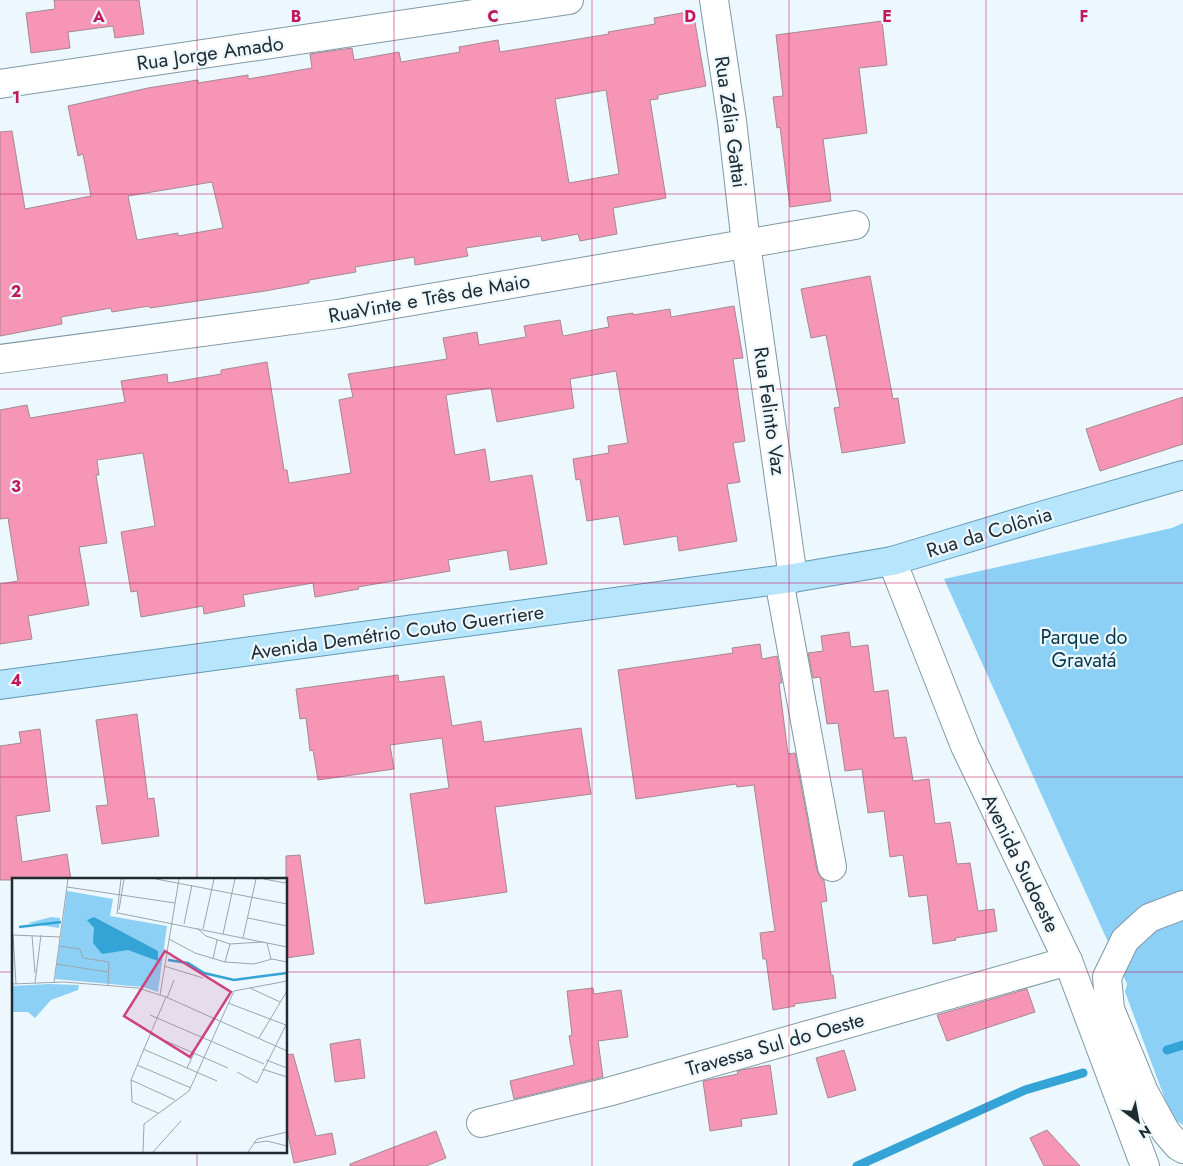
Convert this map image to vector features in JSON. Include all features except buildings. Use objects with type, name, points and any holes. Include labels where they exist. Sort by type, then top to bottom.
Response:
[{"type":"main road","name":"Rua da Colônia","points":[[786,579],[892,561],[1183,475]]},
{"type":"main road","name":"Avenida Demétrio Couto Guerriere","points":[[0,685],[786,579]]},
{"type":"street","name":"Rua Jorge Amado","points":[[0,84],[569,0]]},
{"type":"street","name":"Rua Zélia Gattai","points":[[714,0],[732,120],[746,244]]},
{"type":"street","name":"RuaVinte e Três de Maio","points":[[0,359],[337,314],[855,224]]},
{"type":"street","name":"Rua Felinto Vaz","points":[[746,244],[786,579],[832,867]]},
{"type":"street","name":"Avenida Sudoeste","points":[[892,561],[965,746],[1068,961],[1145,1166]]},
{"type":"street","points":[[1183,905],[1150,918],[1125,940],[1107,977],[1110,1009],[1144,1092],[1166,1132],[1183,1149]]},
{"type":"street","name":"Travessa Sul do Oeste","points":[[481,1123],[608,1092],[1068,961]]},
{"type":"green space","name":"Parque do Gravatá","points":[[1183,523],[1183,1125],[1172,1118],[1125,992],[1127,984],[944,579],[1172,528]]},
{"type":"waterway","points":[[1167,1050],[1183,1045]]},
{"type":"waterway","points":[[857,1166],[1025,1090],[1083,1073]]}]
